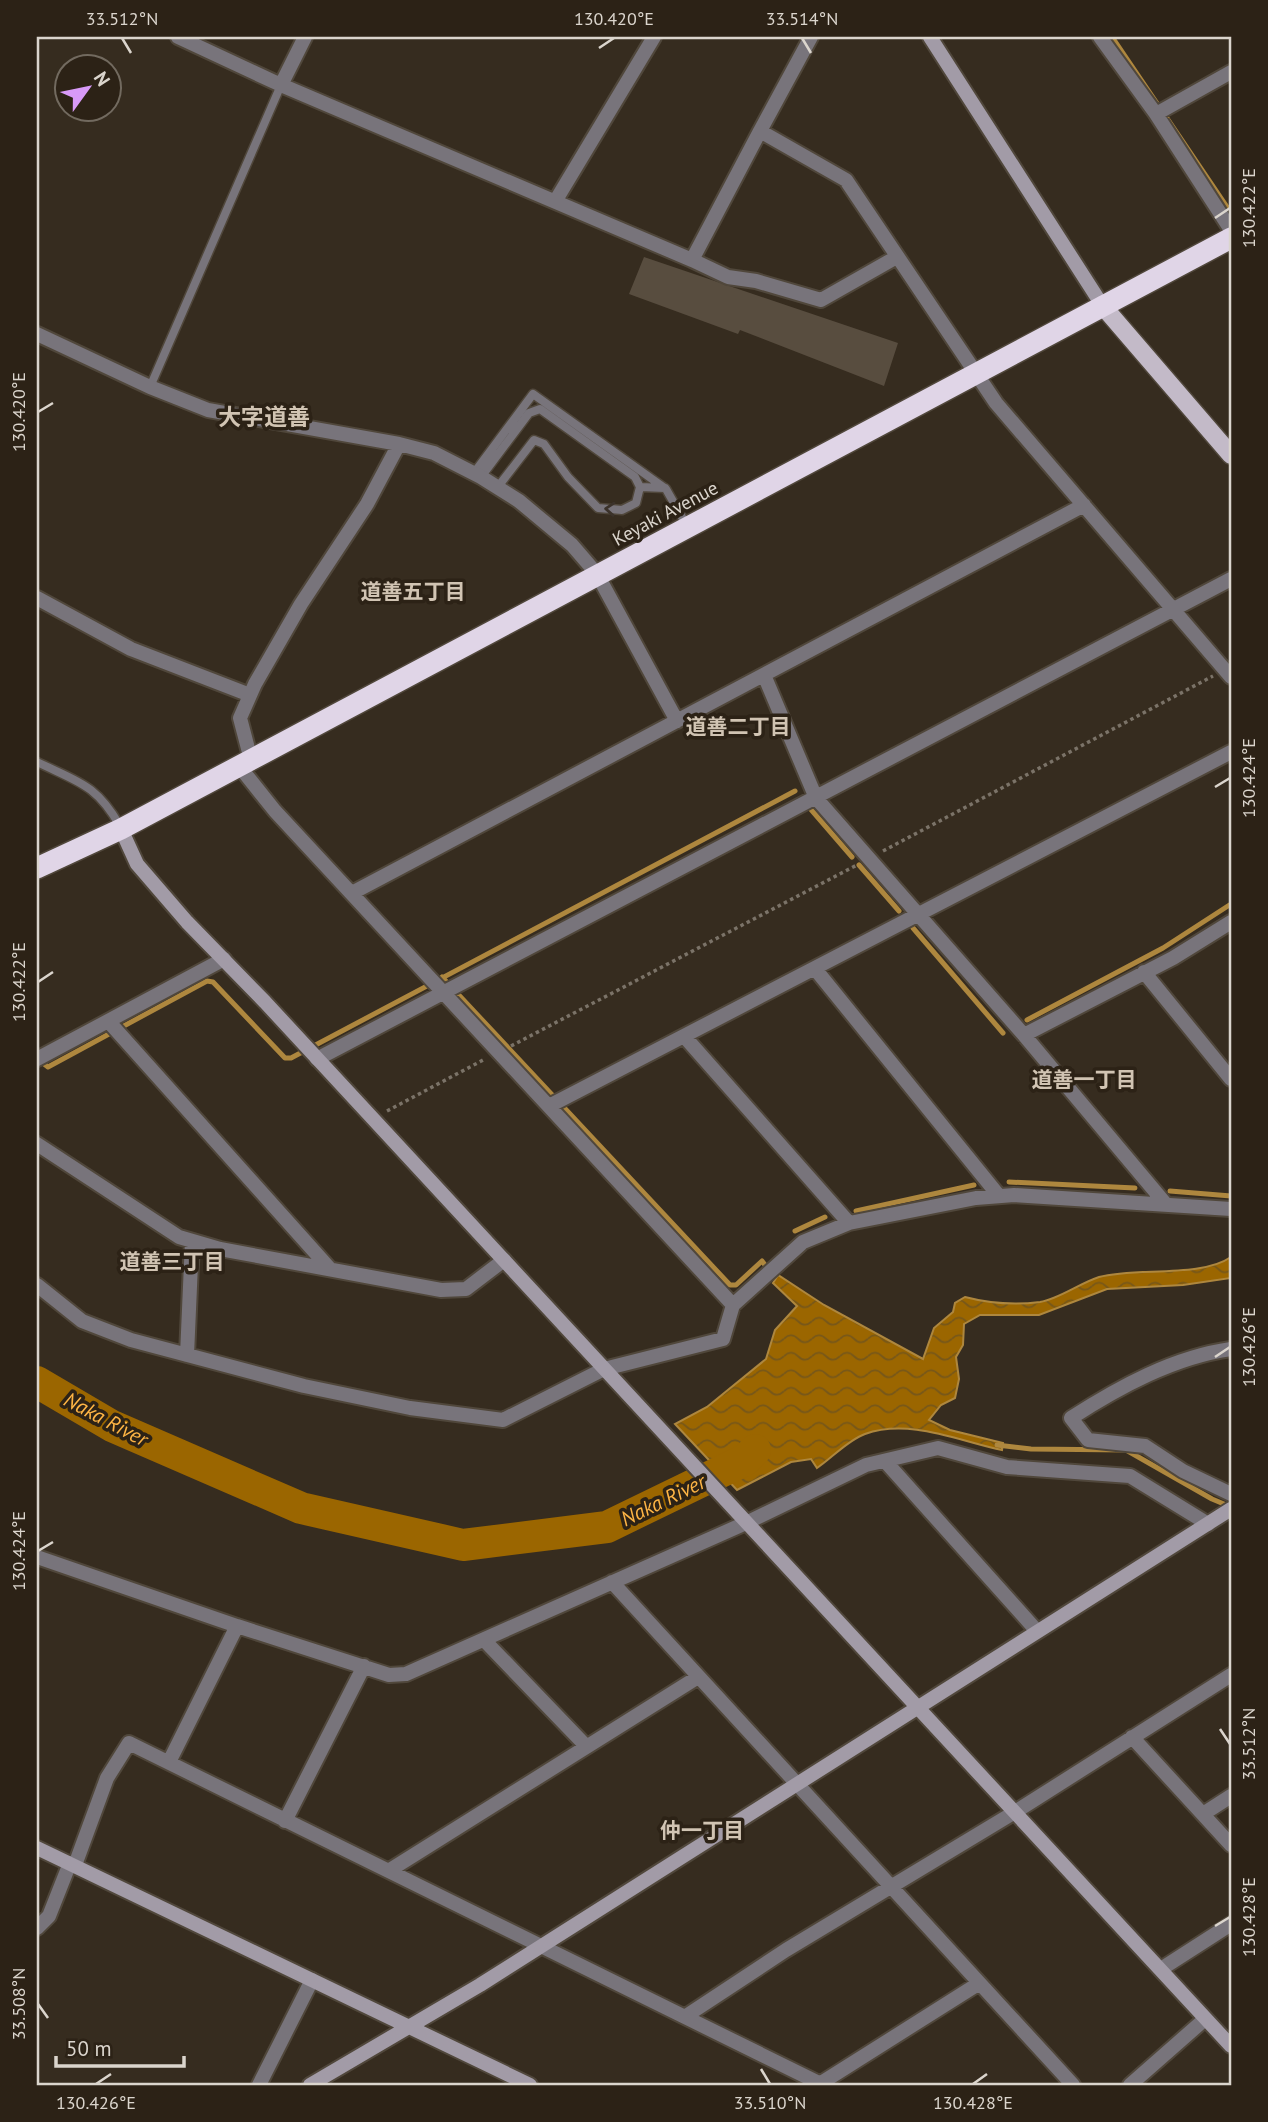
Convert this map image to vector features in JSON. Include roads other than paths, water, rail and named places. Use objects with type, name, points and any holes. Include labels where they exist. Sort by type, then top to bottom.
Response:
[{"type":"highway","name":"Keyaki Avenue","points":[[121,829],[1231,238]]},
{"type":"highway","points":[[37,868],[121,829]]},
{"type":"highway","points":[[37,879],[121,829]]},
{"type":"main road","points":[[1102,305],[1231,455]]},
{"type":"street","points":[[178,37],[281,85],[556,200],[728,277],[756,281],[821,300],[895,258]]},
{"type":"street","points":[[281,85],[305,37]]},
{"type":"street","points":[[556,200],[654,37]]},
{"type":"street","points":[[692,260],[811,37]]},
{"type":"street","points":[[930,37],[1102,305]]},
{"type":"street","points":[[1100,37],[1156,114],[1231,230]]},
{"type":"street","points":[[1156,114],[1231,72]]},
{"type":"street","points":[[760,131],[846,180],[895,258],[996,403],[1228,674]]},
{"type":"street","points":[[37,334],[150,387],[208,410],[399,444],[433,453],[477,475],[519,501],[572,545],[597,574],[677,721]]},
{"type":"street","points":[[399,444],[368,504],[301,604],[250,695],[240,718],[250,784],[733,1305]]},
{"type":"street","points":[[352,893],[1084,505]]},
{"type":"street","points":[[317,1059],[1231,579]]},
{"type":"street","points":[[37,598],[131,649],[250,695]]},
{"type":"street","points":[[764,675],[816,798],[1024,1035],[1164,1202]]},
{"type":"street","points":[[549,1106],[816,970],[1231,752]]},
{"type":"street","points":[[121,829],[137,864],[1231,2046]]},
{"type":"street","points":[[1024,1035],[1144,972],[1231,922]]},
{"type":"street","points":[[37,1059],[224,959]]},
{"type":"street","points":[[816,970],[999,1196]]},
{"type":"street","points":[[1144,972],[1231,1079]]},
{"type":"street","points":[[109,1022],[330,1269]]},
{"type":"street","points":[[684,1036],[849,1223]]},
{"type":"street","points":[[37,1144],[179,1237],[192,1241],[441,1290],[466,1289],[504,1260]]},
{"type":"street","points":[[37,1285],[82,1321],[131,1340],[269,1377],[397,1405],[503,1420],[608,1373],[723,1339],[733,1305],[803,1242],[849,1223],[976,1198],[999,1196],[1164,1202],[1231,1209]]},
{"type":"street","points":[[187,1355],[192,1241]]},
{"type":"street","points":[[1231,1349],[1151,1374],[1112,1392],[1071,1418],[1088,1440],[1144,1446],[1183,1471],[1231,1494]]},
{"type":"street","points":[[37,1557],[389,1675],[406,1674],[484,1640],[743,1518],[866,1465],[938,1448],[1007,1466],[1130,1476],[1208,1524]]},
{"type":"street","points":[[885,1461],[1036,1630]]},
{"type":"street","points":[[310,2085],[541,1946],[1036,1630],[1227,1512]]},
{"type":"street","points":[[612,1582],[1073,2085]]},
{"type":"street","points":[[169,1762],[237,1626]]},
{"type":"street","points":[[484,1640],[586,1746]]},
{"type":"street","points":[[285,1821],[364,1667]]},
{"type":"street","points":[[686,2016],[786,1950],[1015,1812],[1231,1675]]},
{"type":"street","points":[[390,1870],[698,1677]]},
{"type":"street","points":[[1132,1737],[1231,1844]]},
{"type":"street","points":[[37,1928],[49,1916],[107,1778],[129,1743],[821,2085],[978,1984]]},
{"type":"street","points":[[1203,1814],[1231,1796]]},
{"type":"street","points":[[37,1848],[312,1980],[405,2028],[530,2085]]},
{"type":"street","points":[[1161,1969],[1231,1924]]},
{"type":"street","points":[[259,2085],[312,1980]]},
{"type":"street","points":[[1130,2085],[1205,2018]]},
{"type":"lane","points":[[150,387],[281,85]]},
{"type":"lane","points":[[477,475],[533,394],[666,489],[687,527]]},
{"type":"lane","points":[[477,475],[529,413],[540,409],[635,477]]},
{"type":"lane","points":[[496,488],[534,440],[544,444],[568,477],[598,508],[622,510],[636,503],[640,487],[622,457]]},
{"type":"lane","points":[[640,487],[666,489]]},
{"type":"lane","points":[[37,762],[79,782],[105,799],[121,829]]},
{"type":"water","points":[[1231,1257],[1231,1278],[1183,1285],[1107,1289],[1039,1315],[980,1315],[964,1324],[963,1345],[956,1357],[959,1379],[955,1398],[941,1405],[929,1420],[950,1430],[1003,1443],[1002,1450],[916,1430],[882,1430],[852,1440],[817,1468],[811,1459],[791,1462],[737,1490],[675,1424],[707,1407],[766,1359],[775,1330],[797,1306],[773,1283],[778,1275],[824,1305],[923,1359],[934,1328],[953,1312],[955,1303],[965,1297],[1002,1303],[1040,1302],[1055,1298],[1099,1277],[1203,1268]]},
{"type":"waterway","points":[[1112,37],[1231,213]]},
{"type":"waterway","points":[[39,1060],[48,1067],[207,981],[213,982],[285,1058],[291,1058],[795,791]]},
{"type":"waterway","points":[[808,806],[852,857]]},
{"type":"waterway","points":[[859,865],[899,911]]},
{"type":"waterway","points":[[1027,1020],[1163,948],[1231,904]]},
{"type":"waterway","points":[[913,928],[1003,1033]]},
{"type":"waterway","points":[[442,977],[730,1285],[736,1285],[762,1261],[765,1265]]},
{"type":"waterway","points":[[1009,1182],[1135,1188]]},
{"type":"waterway","points":[[856,1211],[974,1185]]},
{"type":"waterway","points":[[1170,1191],[1231,1196]]},
{"type":"waterway","points":[[795,1231],[825,1217]]},
{"type":"waterway","name":"Naka River","points":[[37,1382],[112,1426],[301,1508],[463,1545],[607,1527],[745,1460],[755,1450]]},
{"type":"waterway","points":[[997,1445],[1031,1449],[1126,1450],[1231,1507]]},
{"type":"district","name":"大字道善","points":[[264,416]]},
{"type":"district","name":"道善五丁目","points":[[413,591]]},
{"type":"district","name":"道善二丁目","points":[[738,726]]},
{"type":"district","name":"道善一丁目","points":[[1084,1079]]},
{"type":"district","name":"道善三丁目","points":[[172,1261]]},
{"type":"district","name":"仲一丁目","points":[[702,1830]]}]
